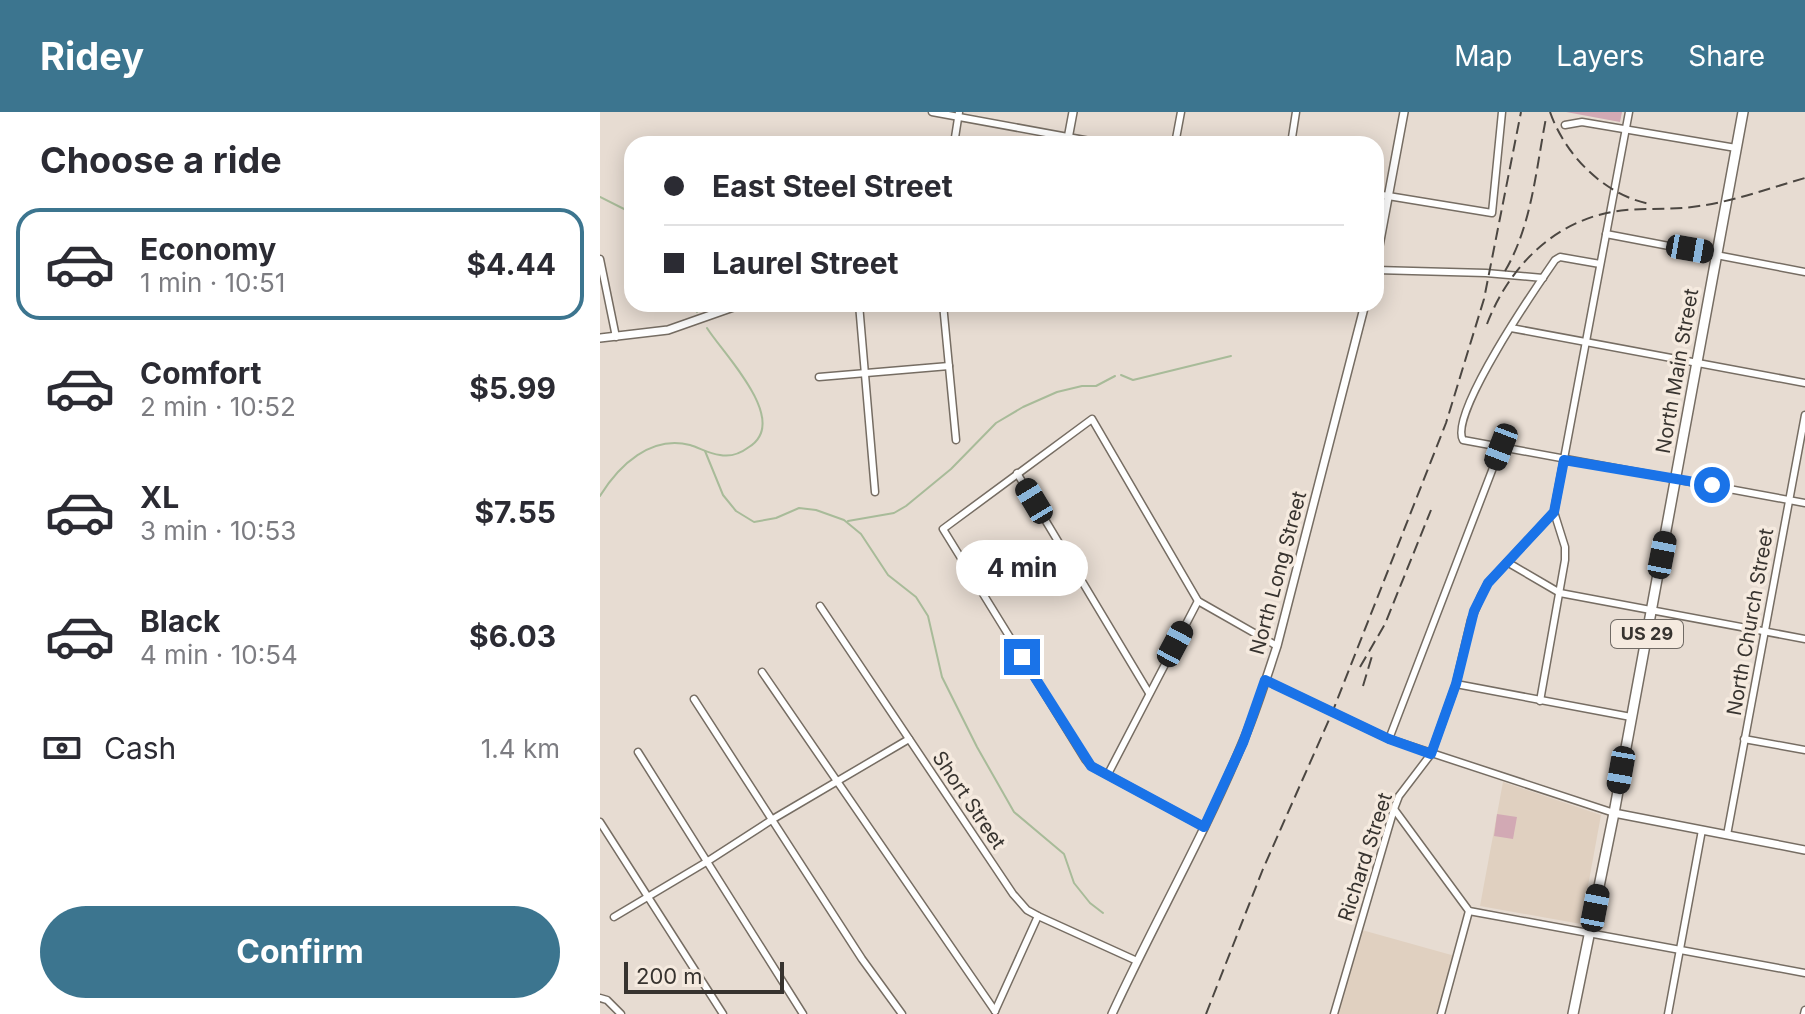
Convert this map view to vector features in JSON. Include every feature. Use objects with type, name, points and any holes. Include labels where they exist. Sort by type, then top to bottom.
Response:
[{"type":"main road","name":"North Main Street","points":[[1573,1014],[1614,813],[1743,112]]},
{"type":"street","points":[[932,112],[959,114],[1051,136]]},
{"type":"street","points":[[1069,136],[1073,112]]},
{"type":"street","points":[[1176,136],[1181,112]]},
{"type":"street","points":[[1292,136],[1296,112]]},
{"type":"street","points":[[1384,224],[1404,112]]},
{"type":"street","points":[[1384,195],[1492,213],[1502,112]]},
{"type":"street","points":[[1540,701],[1560,593],[1565,547],[1554,512],[1629,112]]},
{"type":"street","points":[[955,136],[959,114]]},
{"type":"street","points":[[1565,125],[1582,122],[1736,148]]},
{"type":"street","points":[[1606,234],[1805,272]]},
{"type":"street","points":[[1600,264],[1560,257],[1555,260],[1511,328],[1469,403],[1460,436],[1467,442],[1805,503]]},
{"type":"street","points":[[600,259],[616,338]]},
{"type":"street","points":[[1384,270],[1543,278]]},
{"type":"street","points":[[600,338],[668,330],[719,312]]},
{"type":"street","points":[[860,312],[875,492]]},
{"type":"street","points":[[944,312],[956,440]]},
{"type":"street","name":"North Long Street","points":[[1112,1014],[1243,743],[1277,646],[1363,312]]},
{"type":"street","points":[[1511,328],[1805,383]]},
{"type":"street","points":[[819,377],[949,366]]},
{"type":"street","name":"North Church Street","points":[[1727,835],[1805,415]]},
{"type":"street","points":[[1204,827],[1085,759],[943,529],[1092,419],[1198,601],[1277,646]]},
{"type":"street","points":[[1389,739],[1501,447]]},
{"type":"street","points":[[1017,473],[1149,693]]},
{"type":"street","name":"Richard Street","points":[[1334,1014],[1394,809],[1399,796],[1431,754],[1456,684],[1474,611],[1488,583],[1554,512]]},
{"type":"street","points":[[1507,562],[1560,593],[1805,639]]},
{"type":"street","points":[[1108,774],[1198,601]]},
{"type":"street","name":"Short Street","points":[[820,606],[1013,894],[1027,910],[1137,961]]},
{"type":"street","points":[[762,672],[994,1012]]},
{"type":"street","points":[[1265,680],[1389,739],[1614,813],[1805,850]]},
{"type":"street","points":[[1456,684],[1631,717]]},
{"type":"street","points":[[694,699],[862,959],[902,1014]]},
{"type":"street","points":[[614,917],[909,739]]},
{"type":"street","points":[[1744,739],[1805,750]]},
{"type":"street","points":[[638,752],[803,1014]]},
{"type":"street","points":[[1394,809],[1469,911],[1805,973]]},
{"type":"street","points":[[600,822],[723,1014]]},
{"type":"street","points":[[1668,1014],[1702,830]]},
{"type":"street","points":[[1441,1014],[1469,911]]},
{"type":"street","points":[[994,1012],[1038,916]]},
{"type":"street","points":[[600,998],[607,1000],[619,1013]]},
{"type":"shaded area","points":[[1566,112],[1622,112],[1620,122]]},
{"type":"shaded area","points":[[1503,782],[1601,815],[1581,924],[1480,906]]},
{"type":"shaded area","points":[[1497,814],[1517,817],[1513,839],[1494,836]]},
{"type":"shaded area","points":[[1362,930],[1455,956],[1437,1014],[1338,1014]]},
{"type":"waterway","points":[[600,197],[624,209]]},
{"type":"waterway","points":[[600,496],[627,464],[662,444],[690,445],[728,455],[746,449],[760,436],[763,421],[759,405],[739,371],[707,328]]},
{"type":"waterway","points":[[1121,375],[1133,380],[1231,356]]},
{"type":"waterway","points":[[848,521],[894,513],[906,506],[951,469],[996,423],[1023,407],[1057,392],[1096,386],[1115,376]]},
{"type":"waterway","points":[[705,451],[723,495],[736,511],[754,522],[776,518],[799,508],[816,510],[844,520],[861,534],[888,575],[916,597],[928,616],[942,677],[1014,812],[1064,854],[1074,883],[1103,913]]},
{"type":"railway","points":[[1206,1014],[1263,869],[1332,713],[1446,423],[1484,299],[1521,112]]},
{"type":"railway","points":[[1550,112],[1565,143],[1588,171],[1617,192],[1650,204]]},
{"type":"railway","points":[[1505,271],[1527,216],[1546,118]]},
{"type":"railway","points":[[1487,324],[1497,302],[1523,263],[1559,233],[1579,222],[1626,210],[1712,204],[1805,178]]},
{"type":"railway","points":[[1360,667],[1385,624],[1431,510]]},
{"type":"railway","points":[[1363,686],[1372,656]]},
{"type":"route","points":[[1022,657],[1091,766],[1204,827],[1243,743],[1265,680],[1389,739],[1431,754],[1456,684],[1474,611],[1488,583],[1554,512],[1564,460],[1712,485]]}]
